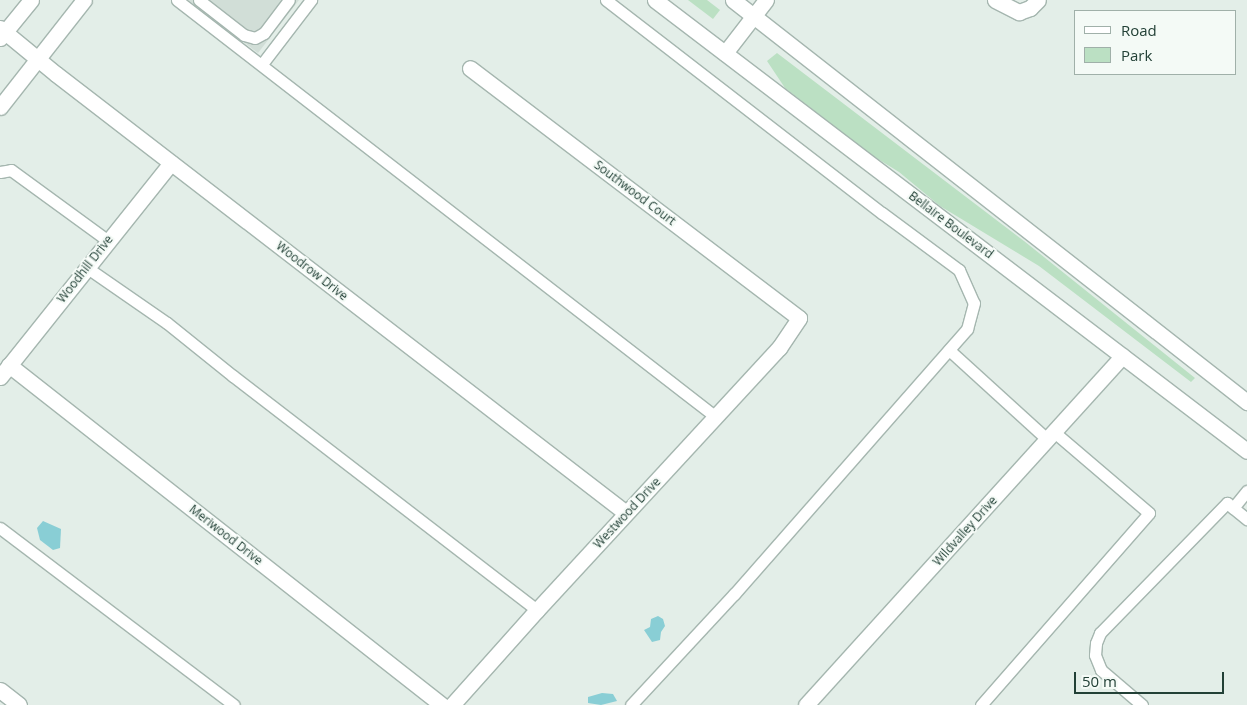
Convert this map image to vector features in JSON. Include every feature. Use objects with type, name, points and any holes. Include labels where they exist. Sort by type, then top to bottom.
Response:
[{"type":"street","points":[[2,33],[31,0]]},
{"type":"street","points":[[0,107],[84,0]]},
{"type":"street","name":"Bellaire Boulevard","points":[[655,0],[1247,451]]},
{"type":"street","points":[[733,0],[1247,402]]},
{"type":"street","points":[[725,53],[766,0]]},
{"type":"street","points":[[995,0],[1019,12],[1030,8],[1038,0]]},
{"type":"street","name":"Woodrow Drive","points":[[2,33],[626,513]]},
{"type":"street","name":"Southwood Court","points":[[470,68],[799,318]]},
{"type":"street","name":"Woodhill Drive","points":[[5,371],[107,240],[171,163]]},
{"type":"street","name":"Westwood Drive","points":[[452,705],[779,348],[799,318]]},
{"type":"street","name":"Wildvalley Drive","points":[[806,705],[1122,356]]},
{"type":"street","name":"Meriwood Drive","points":[[5,371],[442,705]]},
{"type":"street","points":[[0,690],[19,705]]},
{"type":"lane","points":[[177,0],[262,64],[437,203],[716,416]]},
{"type":"lane","points":[[199,0],[244,36],[255,38],[264,34],[289,0]]},
{"type":"lane","points":[[262,64],[312,0]]},
{"type":"lane","points":[[606,0],[882,214],[959,270],[974,303],[967,329],[741,587],[631,705]]},
{"type":"lane","points":[[0,172],[11,170],[107,240]]},
{"type":"lane","points":[[86,267],[167,323],[537,610]]},
{"type":"lane","points":[[949,350],[1051,436],[1149,513],[981,705]]},
{"type":"lane","points":[[1233,508],[1247,491]]},
{"type":"lane","points":[[1142,705],[1101,670],[1095,655],[1096,643],[1100,633],[1226,503],[1247,518]]},
{"type":"lane","points":[[0,528],[234,705]]},
{"type":"shaded area","points":[[188,0],[299,0],[258,53]]},
{"type":"green space","points":[[688,0],[707,0],[720,10],[713,19]]},
{"type":"green space","points":[[777,53],[1024,241],[1195,378],[1191,382],[1039,266],[940,206],[899,172],[873,156],[785,88],[767,61]]},
{"type":"water","points":[[43,521],[61,529],[60,548],[53,550],[40,540],[37,528]]},
{"type":"water","points":[[658,616],[663,619],[665,626],[661,632],[660,640],[652,642],[644,630],[650,627],[651,619]]},
{"type":"water","points":[[602,693],[613,694],[617,701],[601,705],[588,703],[588,697]]}]
